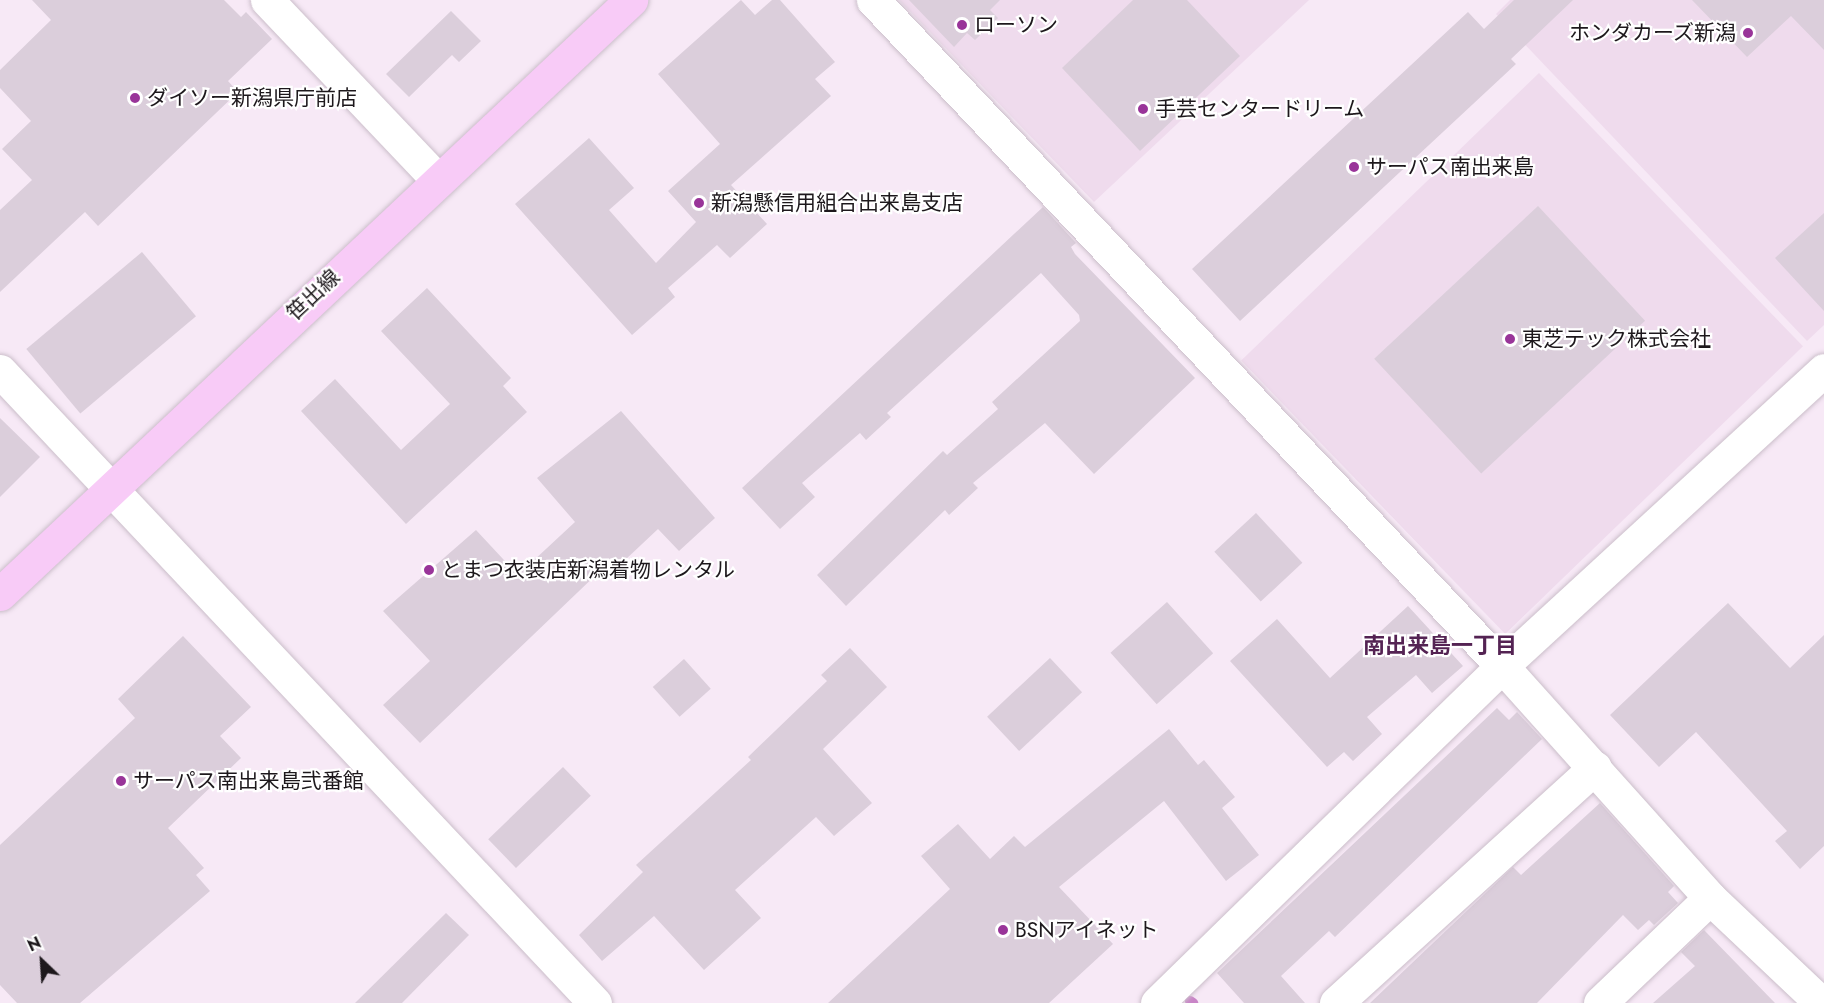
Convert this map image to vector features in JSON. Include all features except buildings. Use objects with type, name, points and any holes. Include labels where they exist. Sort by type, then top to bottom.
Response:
[{"type":"main road","name":"笹出線","points":[[0,594],[111,485],[631,0]]},
{"type":"street","points":[[873,0],[1502,666],[1595,766],[1710,898],[1821,1003]]},
{"type":"street","points":[[277,3],[437,179]]},
{"type":"street","points":[[1157,1003],[1502,666],[1824,370]]},
{"type":"street","points":[[0,371],[111,485],[595,1003]]},
{"type":"street","points":[[1336,1003],[1595,766]]},
{"type":"street","points":[[1600,1003],[1710,898]]},
{"type":"shaded area","points":[[899,0],[1309,0],[1094,202]]},
{"type":"shaded area","points":[[1510,0],[1824,0],[1824,325],[1807,341],[1496,14]]},
{"type":"shaded area","points":[[1539,73],[1803,346],[1505,634],[1241,361]]},
{"type":"place","name":"ローソン","points":[[962,25]]},
{"type":"place","name":"ホンダカーズ新潟","points":[[1748,33]]},
{"type":"place","name":"ダイソー新潟県庁前店","points":[[135,98]]},
{"type":"place","name":"手芸センタードリーム","points":[[1143,109]]},
{"type":"place","name":"サーパス南出来島","points":[[1354,167]]},
{"type":"place","name":"新潟懸信用組合出来島支店","points":[[699,203]]},
{"type":"place","name":"東芝テック株式会社","points":[[1510,339]]},
{"type":"place","name":"とまつ衣装店新潟着物レンタル","points":[[429,570]]},
{"type":"place","name":"サーパス南出来島弐番館","points":[[121,781]]},
{"type":"place","name":"BSNアイネット","points":[[1003,930]]},
{"type":"district","name":"南出来島一丁目","points":[[1440,646]]}]
